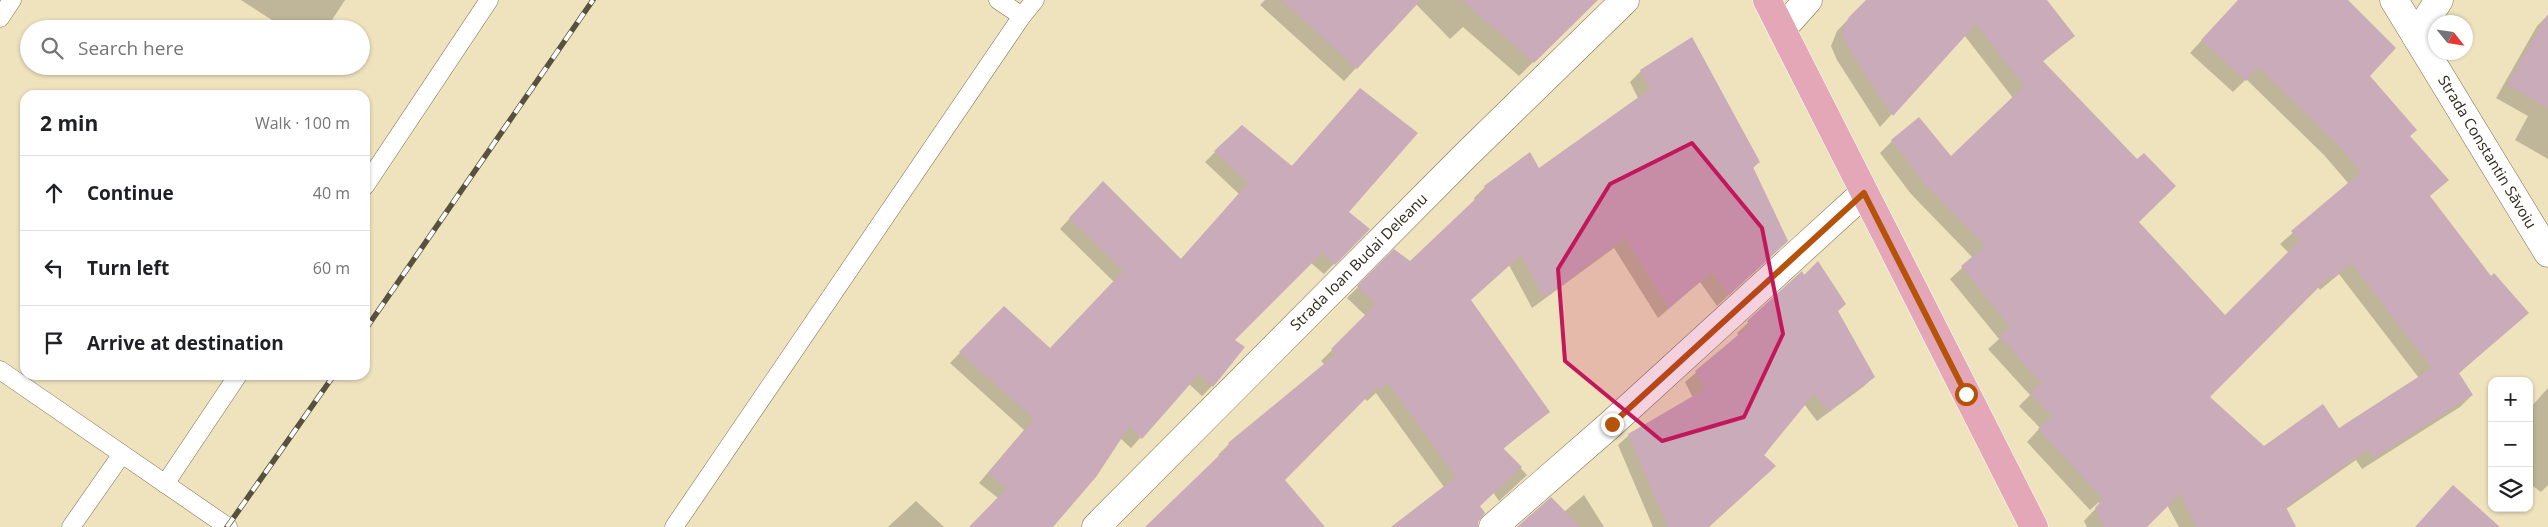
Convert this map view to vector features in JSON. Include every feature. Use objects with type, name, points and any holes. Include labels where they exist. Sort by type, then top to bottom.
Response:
[{"type":"main road","points":[[1767,0],[2034,527]]},
{"type":"street","name":"Strada Ioan Budai Deleanu","points":[[1096,527],[1465,156],[1625,0]]},
{"type":"street","points":[[1782,28],[1808,0]]},
{"type":"street","name":"Strada Constantin Săvoiu","points":[[2394,0],[2548,253]]},
{"type":"street","points":[[2416,36],[2439,0]]},
{"type":"street","points":[[1493,527],[1612,424],[1864,193]]},
{"type":"lane","points":[[0,18],[12,0]]},
{"type":"lane","points":[[370,178],[489,0]]},
{"type":"lane","points":[[998,0],[1022,16]]},
{"type":"lane","points":[[674,527],[1022,16],[1035,0]]},
{"type":"lane","points":[[0,370],[228,527]]},
{"type":"lane","points":[[165,484],[235,380]]},
{"type":"lane","points":[[71,527],[122,454]]},
{"type":"highlighted area","points":[[1692,143],[1762,228],[1783,334],[1744,417],[1662,441],[1565,361],[1558,269],[1610,184]]},
{"type":"building","points":[[1281,0],[1421,0],[1357,69]]},
{"type":"building","points":[[1462,0],[1598,0],[1534,63]]},
{"type":"building","points":[[1866,0],[2047,0],[2075,36],[2043,61],[2137,159],[2144,153],[2176,186],[2139,222],[2225,315],[2300,240],[2291,231],[2361,172],[2336,143],[2258,67],[2246,81],[2201,40],[2238,0],[2348,0],[2396,48],[2370,76],[2417,130],[2410,136],[2449,180],[2430,196],[2491,276],[2494,273],[2529,313],[2459,373],[2473,395],[2374,458],[2368,449],[2286,507],[2296,527],[2197,527],[2180,494],[2147,527],[2104,527],[2095,508],[2103,499],[2038,429],[2052,416],[2030,393],[2041,383],[1999,336],[2010,327],[1961,266],[1985,246],[1923,182],[1891,140],[1919,117],[1951,156],[2024,86],[1976,24],[1893,116],[1848,48],[1842,33],[1849,17]],"holes":[[[2351,263],[2432,368],[2339,428],[2323,404],[2264,446],[2210,397],[2330,276],[2333,279]]]},
{"type":"building","points":[[2548,14],[2548,108],[2507,85]]},
{"type":"building","points":[[1692,37],[1760,162],[1753,167],[1788,241],[1729,295],[1712,272],[1669,308],[1625,238],[1544,298],[1521,255],[1471,300],[1550,412],[1503,448],[1522,467],[1480,506],[1485,513],[1478,522],[1478,527],[1391,527],[1456,477],[1388,383],[1379,391],[1376,388],[1285,480],[1325,527],[1145,527],[1230,445],[1228,443],[1336,354],[1331,349],[1376,304],[1357,286],[1394,249],[1410,261],[1486,189],[1484,186],[1530,152],[1539,168],[1650,89],[1640,70]]},
{"type":"building","points":[[1360,88],[1418,133],[1349,212],[1370,229],[1335,265],[1322,253],[1235,340],[1245,347],[1213,387],[1199,374],[1142,439],[1129,427],[1096,477],[1053,527],[969,527],[1007,488],[988,473],[1034,419],[959,352],[1004,306],[1050,348],[1123,271],[1069,218],[1103,181],[1181,259],[1248,183],[1214,151],[1242,125],[1292,166]]},
{"type":"building","points":[[1818,261],[1846,304],[1838,311],[1875,377],[1828,411],[1814,394],[1764,455],[1776,466],[1709,527],[1668,527],[1628,434],[1705,389],[1695,371],[1750,325],[1747,321],[1802,271],[1804,275]]},
{"type":"building","points":[[2453,485],[2500,527],[2415,527]]},
{"type":"building","points":[[1551,497],[1581,527],[1517,527]]},
{"type":"railway","points":[[370,323],[593,0]]},
{"type":"railway","points":[[227,527],[330,380]]},
{"type":"route","points":[[1612,424],[1864,193],[1966,394]]}]
